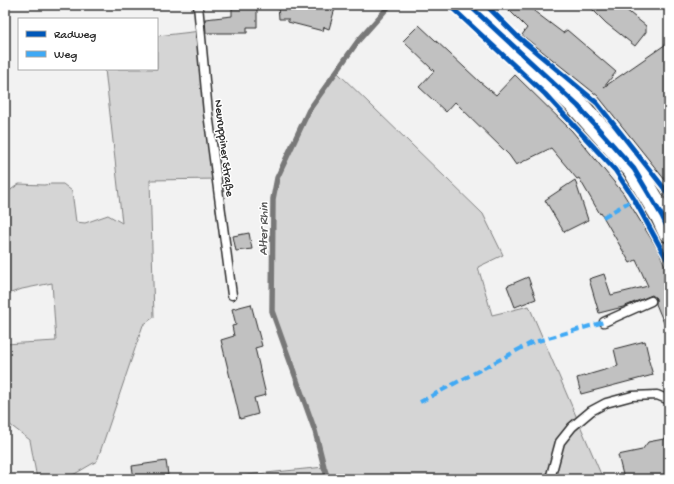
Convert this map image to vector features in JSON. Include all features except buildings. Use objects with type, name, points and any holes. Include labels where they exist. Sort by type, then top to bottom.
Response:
[{"type":"main road","points":[[469,5],[578,106],[629,163],[645,187],[669,231]]},
{"type":"lane","name":"Neuruppiner Straße","points":[[198,5],[208,113],[232,294]]},
{"type":"lane","points":[[604,322],[651,301]]},
{"type":"lane","points":[[550,479],[560,442],[572,427],[591,411],[606,403],[632,396],[657,395],[669,400]]},
{"type":"shaded area","points":[[201,31],[217,179],[150,180],[154,317],[143,325],[97,461],[66,479],[37,479],[30,440],[5,421],[5,344],[56,341],[52,283],[5,294],[5,194],[19,184],[63,184],[72,191],[76,222],[85,223],[108,215],[122,223],[105,70],[158,70],[158,36]]},
{"type":"shaded area","points":[[336,71],[483,214],[503,255],[478,267],[492,315],[529,306],[603,479],[229,479],[228,477],[324,467],[315,431],[272,311],[273,199],[277,178],[309,110]]},
{"type":"waterway","name":"Alter Rhin","points":[[328,479],[315,431],[272,311],[273,199],[277,178],[309,110],[358,41],[390,5]]},
{"type":"marked path","points":[[603,217],[629,202]]},
{"type":"marked path","points":[[420,402],[531,343],[604,322]]},
{"type":"cycle path","points":[[449,5],[545,94],[615,170],[634,199],[669,263]]},
{"type":"cycle path","points":[[469,5],[578,106],[634,169],[662,216],[669,231]]},
{"type":"cycle path","points":[[486,5],[517,36],[597,103],[664,188],[669,197]]}]
